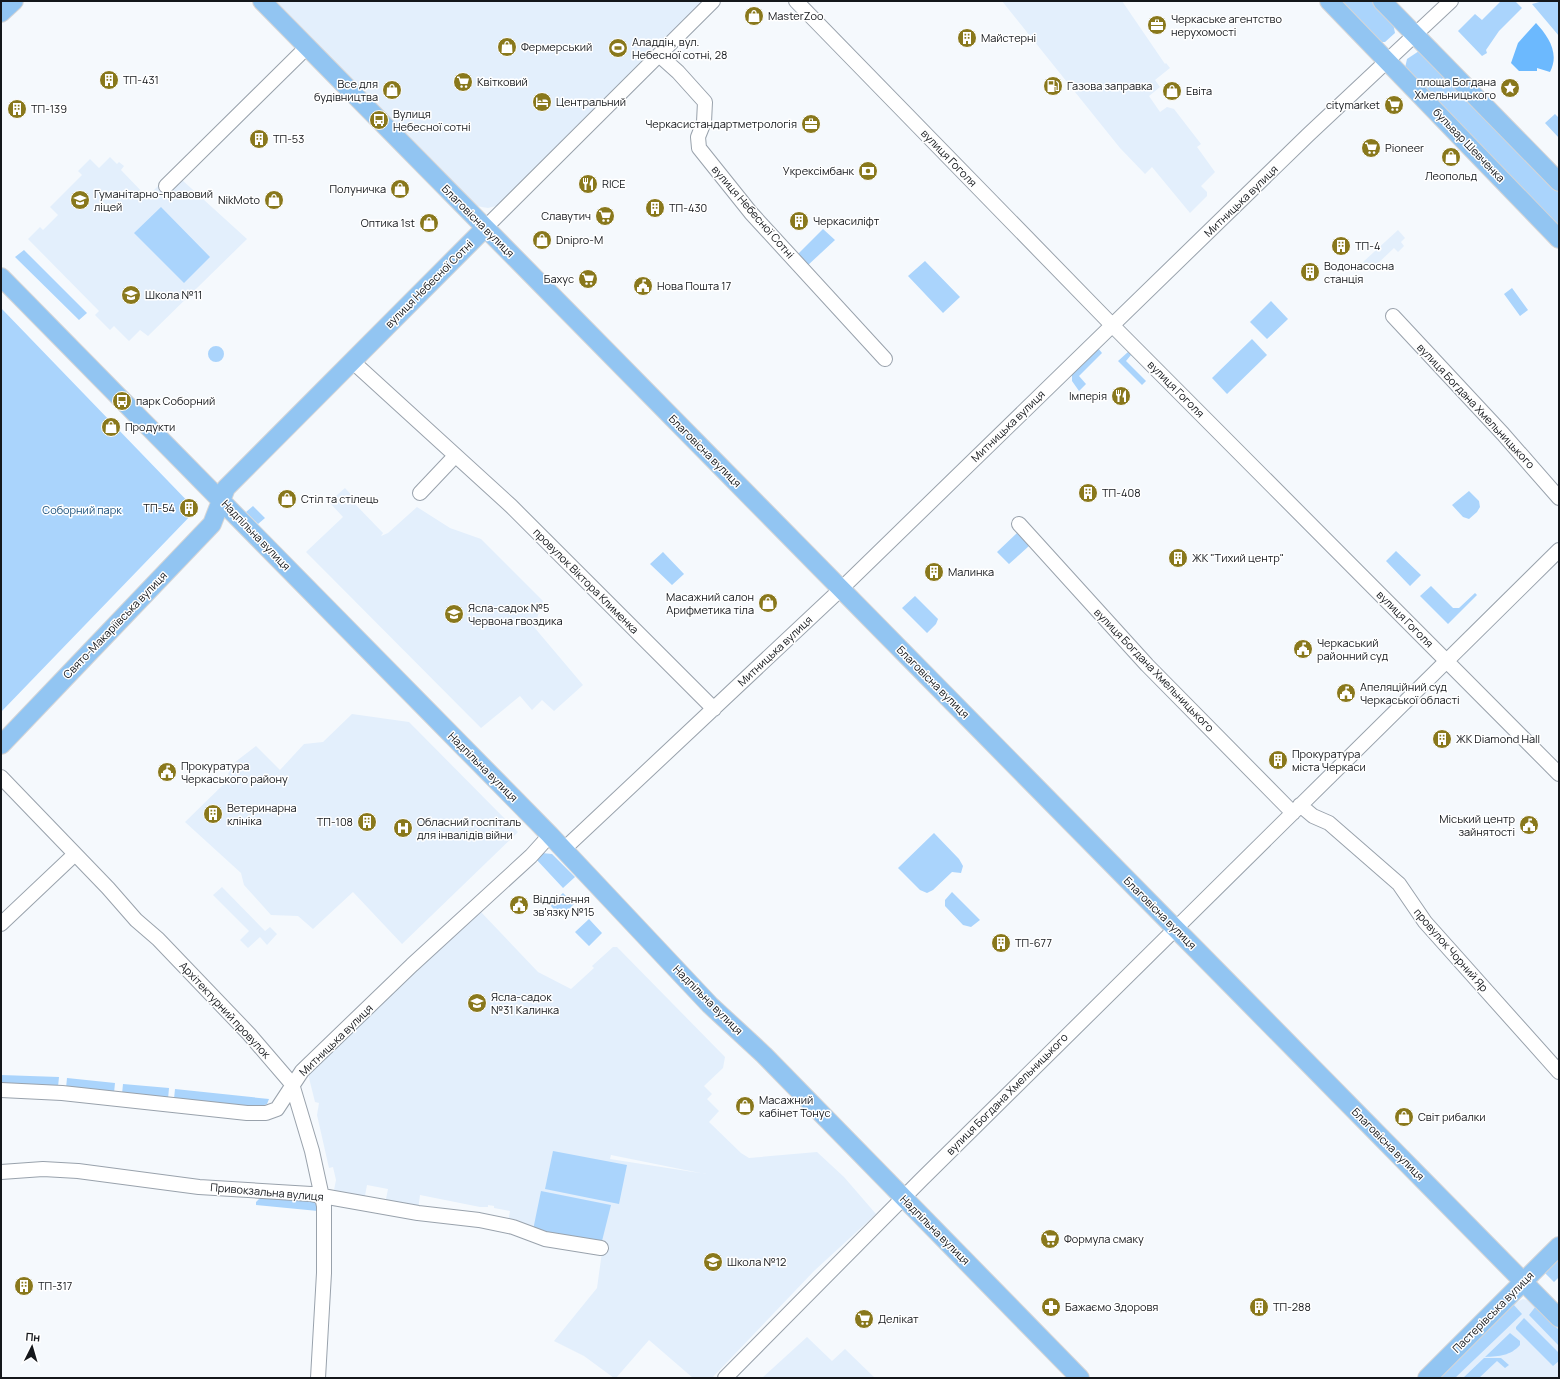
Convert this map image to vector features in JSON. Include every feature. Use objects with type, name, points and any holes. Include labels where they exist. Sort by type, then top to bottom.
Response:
[{"type":"main road","points":[[1,13],[14,1]]},
{"type":"main road","name":"Благовісна вулиця","points":[[262,1],[1559,1318]]},
{"type":"main road","name":"бульвар Шевченка","points":[[1329,1],[1559,239]]},
{"type":"main road","points":[[1382,1],[1559,182]]},
{"type":"main road","name":"вулиця Небесної Сотні","points":[[221,500],[226,488],[485,228]]},
{"type":"main road","name":"Надпільна вулиця","points":[[1,277],[564,849],[710,1005],[764,1055],[1080,1378]]},
{"type":"main road","name":"Свято-Макаріївська вулиця","points":[[1,745],[212,524],[221,500]]},
{"type":"main road","name":"Пастерівська вулиця","points":[[1426,1378],[1559,1246]]},
{"type":"street","name":"вулиця Небесної Сотні","points":[[485,228],[712,1]]},
{"type":"street","name":"вулиця Гоголя","points":[[796,1],[1112,325],[1559,774]]},
{"type":"street","name":"Митницька вулиця","points":[[564,849],[841,589],[1112,325],[1387,60],[1451,1]]},
{"type":"street","points":[[166,186],[307,47]]},
{"type":"street","name":"вулиця Небесної Сотні","points":[[659,55],[678,72],[705,102],[704,122],[698,137],[699,148],[751,213],[885,359]]},
{"type":"street","name":"вулиця Богдана Хмельницького","points":[[1393,316],[1503,434],[1559,498]]},
{"type":"street","name":"провулок Віктора Клименка","points":[[352,361],[511,506],[714,709]]},
{"type":"street","points":[[420,493],[455,456]]},
{"type":"street","name":"вулиця Богдана Хмельницького","points":[[1019,524],[1147,665],[1297,809]]},
{"type":"street","name":"вулиця Богдана Хмельницького","points":[[725,1378],[903,1198],[1559,550]]},
{"type":"street","name":"Архітектурний провулок","points":[[1,776],[136,920],[158,939],[245,1029],[292,1084],[312,1151],[322,1196],[325,1220],[324,1273],[318,1378]]},
{"type":"street","name":"провулок Чорний Яр","points":[[1297,809],[1329,823],[1399,884],[1425,922],[1559,1072]]},
{"type":"street","name":"Митницька вулиця","points":[[1,1090],[62,1093],[240,1112],[266,1113],[275,1110],[302,1071],[412,965],[531,856],[550,835]]},
{"type":"street","points":[[1,924],[75,854]]},
{"type":"street","name":"Привокзальна вулиця","points":[[1,1172],[43,1169],[78,1171],[199,1187],[322,1196],[418,1213],[479,1220],[513,1227],[539,1237],[601,1248]]},
{"type":"shaded area","points":[[273,1],[705,1],[500,205],[488,208],[476,206]]},
{"type":"shaded area","points":[[1002,1],[1122,1],[1165,64],[1166,63],[1170,68],[1155,80],[1160,87],[1149,96],[1160,112],[1167,107],[1174,109],[1201,144],[1197,147],[1215,172],[1201,186],[1207,192],[1207,196],[1190,213],[1152,167],[1145,174],[1120,148]]},
{"type":"shaded area","points":[[110,157],[117,164],[119,162],[124,166],[121,170],[147,197],[158,186],[167,194],[181,179],[247,239],[148,336],[140,330],[129,341],[114,326],[110,330],[95,315],[99,311],[28,239],[40,227],[43,230],[58,215],[50,207],[82,175],[78,171],[90,159],[99,168]]},
{"type":"shaded area","points":[[1398,230],[1405,238],[1401,242],[1404,246],[1398,252],[1394,248],[1371,270],[1363,262]]},
{"type":"shaded area","name":"Ясла-садок №5 Червона гвоздика","points":[[345,488],[357,501],[355,504],[383,533],[381,536],[388,533],[417,507],[450,528],[481,539],[543,601],[534,627],[583,685],[554,711],[542,700],[532,710],[520,696],[481,728],[306,552],[343,517],[329,502]]},
{"type":"shaded area","name":"Обласний госпіталь для інвалідів війни","points":[[352,714],[409,722],[518,832],[402,944],[353,892],[313,929],[298,916],[271,915],[244,885],[241,873],[185,822],[227,781],[230,766],[256,746],[280,770],[304,744],[323,742]]},
{"type":"shaded area","points":[[222,887],[265,931],[270,927],[277,934],[267,945],[260,937],[248,948],[240,940],[249,931],[213,895]]},
{"type":"shaded area","points":[[480,911],[538,972],[571,989],[594,968],[592,966],[613,947],[617,947],[725,1057],[723,1068],[704,1086],[712,1094],[707,1099],[719,1111],[709,1122],[741,1153],[749,1158],[817,1152],[844,1177],[876,1214],[814,1271],[712,1378],[693,1378],[649,1340],[616,1378],[614,1378],[584,1356],[554,1341],[597,1288],[602,1252],[531,1241],[531,1226],[508,1222],[510,1211],[494,1208],[494,1206],[488,1205],[488,1207],[480,1207],[420,1195],[418,1210],[385,1204],[388,1189],[367,1185],[364,1201],[333,1195],[336,1180],[333,1167],[329,1168],[317,1115],[319,1103],[315,1102],[308,1074]],"holes":[[[611,1155],[702,1173],[610,1159]]]},
{"type":"shaded area","points":[[1523,1299],[1530,1301],[1559,1330],[1559,1378],[1438,1378],[1513,1304]]},
{"type":"shaded area","points":[[807,1337],[832,1361],[845,1349],[875,1378],[762,1378]]},
{"type":"green space","points":[[1338,1],[1372,1],[1393,23],[1395,33],[1385,42],[1379,42]]},
{"type":"green space","points":[[1501,1],[1515,1],[1522,8],[1499,31],[1486,50],[1487,53],[1482,56],[1458,31],[1475,14],[1482,20]]},
{"type":"green space","points":[[1543,1],[1559,1],[1559,36],[1532,4]]},
{"type":"green space","points":[[1419,51],[1425,54],[1559,192],[1559,228],[1405,68],[1407,59]]},
{"type":"green space","points":[[1555,114],[1559,118],[1559,138],[1545,123]]},
{"type":"green space","points":[[161,207],[210,257],[184,283],[134,233]]},
{"type":"green space","points":[[823,229],[835,240],[807,266],[797,255]]},
{"type":"green space","points":[[24,250],[87,313],[79,320],[15,257]]},
{"type":"green space","points":[[925,261],[960,297],[943,313],[908,276]]},
{"type":"green space","points":[[1512,288],[1528,310],[1520,316],[1504,294]]},
{"type":"green space","points":[[1271,301],[1288,319],[1267,339],[1250,322]]},
{"type":"green space","name":"Соборний парк","points":[[1,308],[196,510],[1,712]]},
{"type":"green space","points":[[1252,339],[1267,355],[1227,394],[1212,378]]},
{"type":"green space","points":[[216,346],[223,351],[224,354],[219,361],[216,362],[209,357],[208,354],[213,347]]},
{"type":"green space","points":[[1098,348],[1102,353],[1079,376],[1086,384],[1079,391],[1072,381],[1072,372]]},
{"type":"green space","points":[[1128,352],[1131,355],[1126,361],[1146,381],[1142,385],[1118,361]]},
{"type":"green space","points":[[1469,491],[1479,501],[1480,507],[1469,519],[1463,517],[1452,505]]},
{"type":"green space","points":[[253,506],[265,518],[258,524],[246,512]]},
{"type":"green space","points":[[1017,533],[1029,546],[1009,564],[997,552]]},
{"type":"green space","points":[[1396,551],[1421,575],[1410,586],[1386,561]]},
{"type":"green space","points":[[663,552],[684,574],[672,585],[650,564]]},
{"type":"green space","points":[[1431,586],[1453,608],[1459,608],[1475,593],[1477,595],[1448,624],[1420,596]]},
{"type":"green space","points":[[915,596],[938,619],[936,624],[927,633],[902,608]]},
{"type":"green space","points":[[934,833],[959,859],[963,866],[961,873],[952,872],[933,890],[927,893],[920,890],[898,868]]},
{"type":"green space","points":[[542,853],[552,854],[575,877],[563,888],[535,858]]},
{"type":"green space","points":[[952,892],[980,920],[971,927],[963,925],[945,906],[945,900]]},
{"type":"green space","points":[[563,893],[574,904],[561,917],[550,905]]},
{"type":"green space","points":[[589,919],[602,933],[589,946],[575,932]]},
{"type":"green space","points":[[1,1075],[59,1077],[58,1087],[1,1085]]},
{"type":"green space","points":[[67,1078],[115,1083],[114,1093],[66,1088]]},
{"type":"green space","points":[[123,1084],[169,1088],[168,1099],[122,1094]]},
{"type":"green space","points":[[175,1089],[269,1099],[267,1104],[259,1107],[174,1099]]},
{"type":"green space","points":[[553,1151],[627,1165],[619,1204],[545,1189]]},
{"type":"green space","points":[[541,1191],[611,1205],[602,1241],[533,1230]]},
{"type":"green space","points":[[261,1197],[315,1201],[318,1211],[256,1205],[256,1202]]},
{"type":"green space","points":[[1559,1258],[1559,1277],[1554,1282],[1544,1272]]},
{"type":"green space","points":[[1513,1304],[1522,1314],[1455,1378],[1438,1378]]},
{"type":"green space","points":[[1536,1306],[1559,1330],[1559,1346],[1529,1315]]},
{"type":"green space","points":[[1524,1318],[1559,1353],[1559,1361],[1553,1366],[1516,1329]]},
{"type":"green space","points":[[1510,1333],[1520,1341],[1520,1345],[1516,1349],[1504,1355],[1485,1357]]},
{"type":"green space","points":[[1484,1358],[1501,1358],[1509,1365],[1505,1368],[1497,1361],[1479,1378],[1463,1378]]},
{"type":"water","points":[[1536,23],[1545,33],[1553,52],[1553,65],[1550,72],[1537,68],[1537,71],[1519,71],[1511,63],[1518,43]]},
{"type":"place","name":"MasterZoo","points":[[754,16]]},
{"type":"place","name":"Черкаське агентство нерухомості","points":[[1157,25]]},
{"type":"place","name":"Майстерні","points":[[967,38]]},
{"type":"place","name":"Фермерський","points":[[507,47]]},
{"type":"place","name":"Аладдін, вул. Небесної сотні, 28","points":[[618,48]]},
{"type":"place","name":"ТП-431","points":[[109,80]]},
{"type":"place","name":"Квітковий","points":[[463,82]]},
{"type":"place","name":"Газова заправка","points":[[1053,86]]},
{"type":"place","name":"площа Богдана Хмельницького","points":[[1510,88]]},
{"type":"place","name":"Все для будівництва","points":[[392,90]]},
{"type":"place","name":"Евіта","points":[[1172,91]]},
{"type":"place","name":"Центральний","points":[[542,102]]},
{"type":"place","name":"citymarket","points":[[1394,105]]},
{"type":"place","name":"ТП-139","points":[[17,109]]},
{"type":"place","name":"Вулиця Небесної сотні","points":[[379,120]]},
{"type":"place","name":"Черкасистандартметрологія","points":[[811,124]]},
{"type":"place","name":"ТП-53","points":[[259,139]]},
{"type":"place","name":"Pioneer","points":[[1371,148]]},
{"type":"place","name":"Леопольд","points":[[1451,157]]},
{"type":"place","name":"Укрексімбанк","points":[[868,171]]},
{"type":"place","name":"RICE","points":[[588,184]]},
{"type":"place","name":"Полуничка","points":[[400,189]]},
{"type":"place","name":"Гуманітарно-правовий ліцей","points":[[80,200]]},
{"type":"place","name":"NikMoto","points":[[274,200]]},
{"type":"place","name":"ТП-430","points":[[655,208]]},
{"type":"place","name":"Славутич","points":[[605,216]]},
{"type":"place","name":"Черкасиліфт","points":[[799,221]]},
{"type":"place","name":"Оптика 1st","points":[[429,223]]},
{"type":"place","name":"Dnipro-M","points":[[542,240]]},
{"type":"place","name":"ТП-4","points":[[1341,246]]},
{"type":"place","name":"Водонасосна станція","points":[[1310,272]]},
{"type":"place","name":"Бахус","points":[[588,279]]},
{"type":"place","name":"Нова Пошта 17","points":[[643,286]]},
{"type":"place","name":"Школа №11","points":[[131,295]]},
{"type":"place","name":"Імперія","points":[[1121,396]]},
{"type":"place","name":"парк Соборний","points":[[122,401]]},
{"type":"place","name":"Продукти","points":[[111,427]]},
{"type":"place","name":"ТП-408","points":[[1088,493]]},
{"type":"place","name":"Стіл та стілець","points":[[287,499]]},
{"type":"place","name":"ТП-54","points":[[189,508]]},
{"type":"place","name":"ЖК \"Тихий центр\"","points":[[1178,558]]},
{"type":"place","name":"Малинка","points":[[934,572]]},
{"type":"place","name":"Масажний салон Арифметика тіла","points":[[768,603]]},
{"type":"place","name":"Ясла-садок №5 Червона гвоздика","points":[[454,614]]},
{"type":"place","name":"Черкаський районний суд","points":[[1303,649]]},
{"type":"place","name":"Апеляційний суд Черкаської області","points":[[1346,693]]},
{"type":"place","name":"ЖК Diamond Hall","points":[[1442,739]]},
{"type":"place","name":"Прокуратура міста Черкаси","points":[[1278,760]]},
{"type":"place","name":"Прокуратура Черкаського району","points":[[167,772]]},
{"type":"place","name":"Ветеринарна клініка","points":[[213,814]]},
{"type":"place","name":"ТП-108","points":[[367,822]]},
{"type":"place","name":"Міський центр зайнятості","points":[[1529,825]]},
{"type":"place","name":"Обласний госпіталь для інвалідів війни","points":[[403,828]]},
{"type":"place","name":"Відділення зв'язку №15","points":[[519,905]]},
{"type":"place","name":"ТП-677","points":[[1001,943]]},
{"type":"place","name":"Ясла-садок №31 Калинка","points":[[477,1003]]},
{"type":"place","name":"Масажний кабінет Тонус","points":[[745,1106]]},
{"type":"place","name":"Світ рибалки","points":[[1404,1117]]},
{"type":"place","name":"Формула смаку","points":[[1050,1239]]},
{"type":"place","name":"Школа №12","points":[[713,1262]]},
{"type":"place","name":"ТП-317","points":[[24,1286]]},
{"type":"place","name":"Бажаємо Здоровя","points":[[1051,1307]]},
{"type":"place","name":"ТП-288","points":[[1259,1307]]},
{"type":"place","name":"Делікат","points":[[864,1319]]}]
